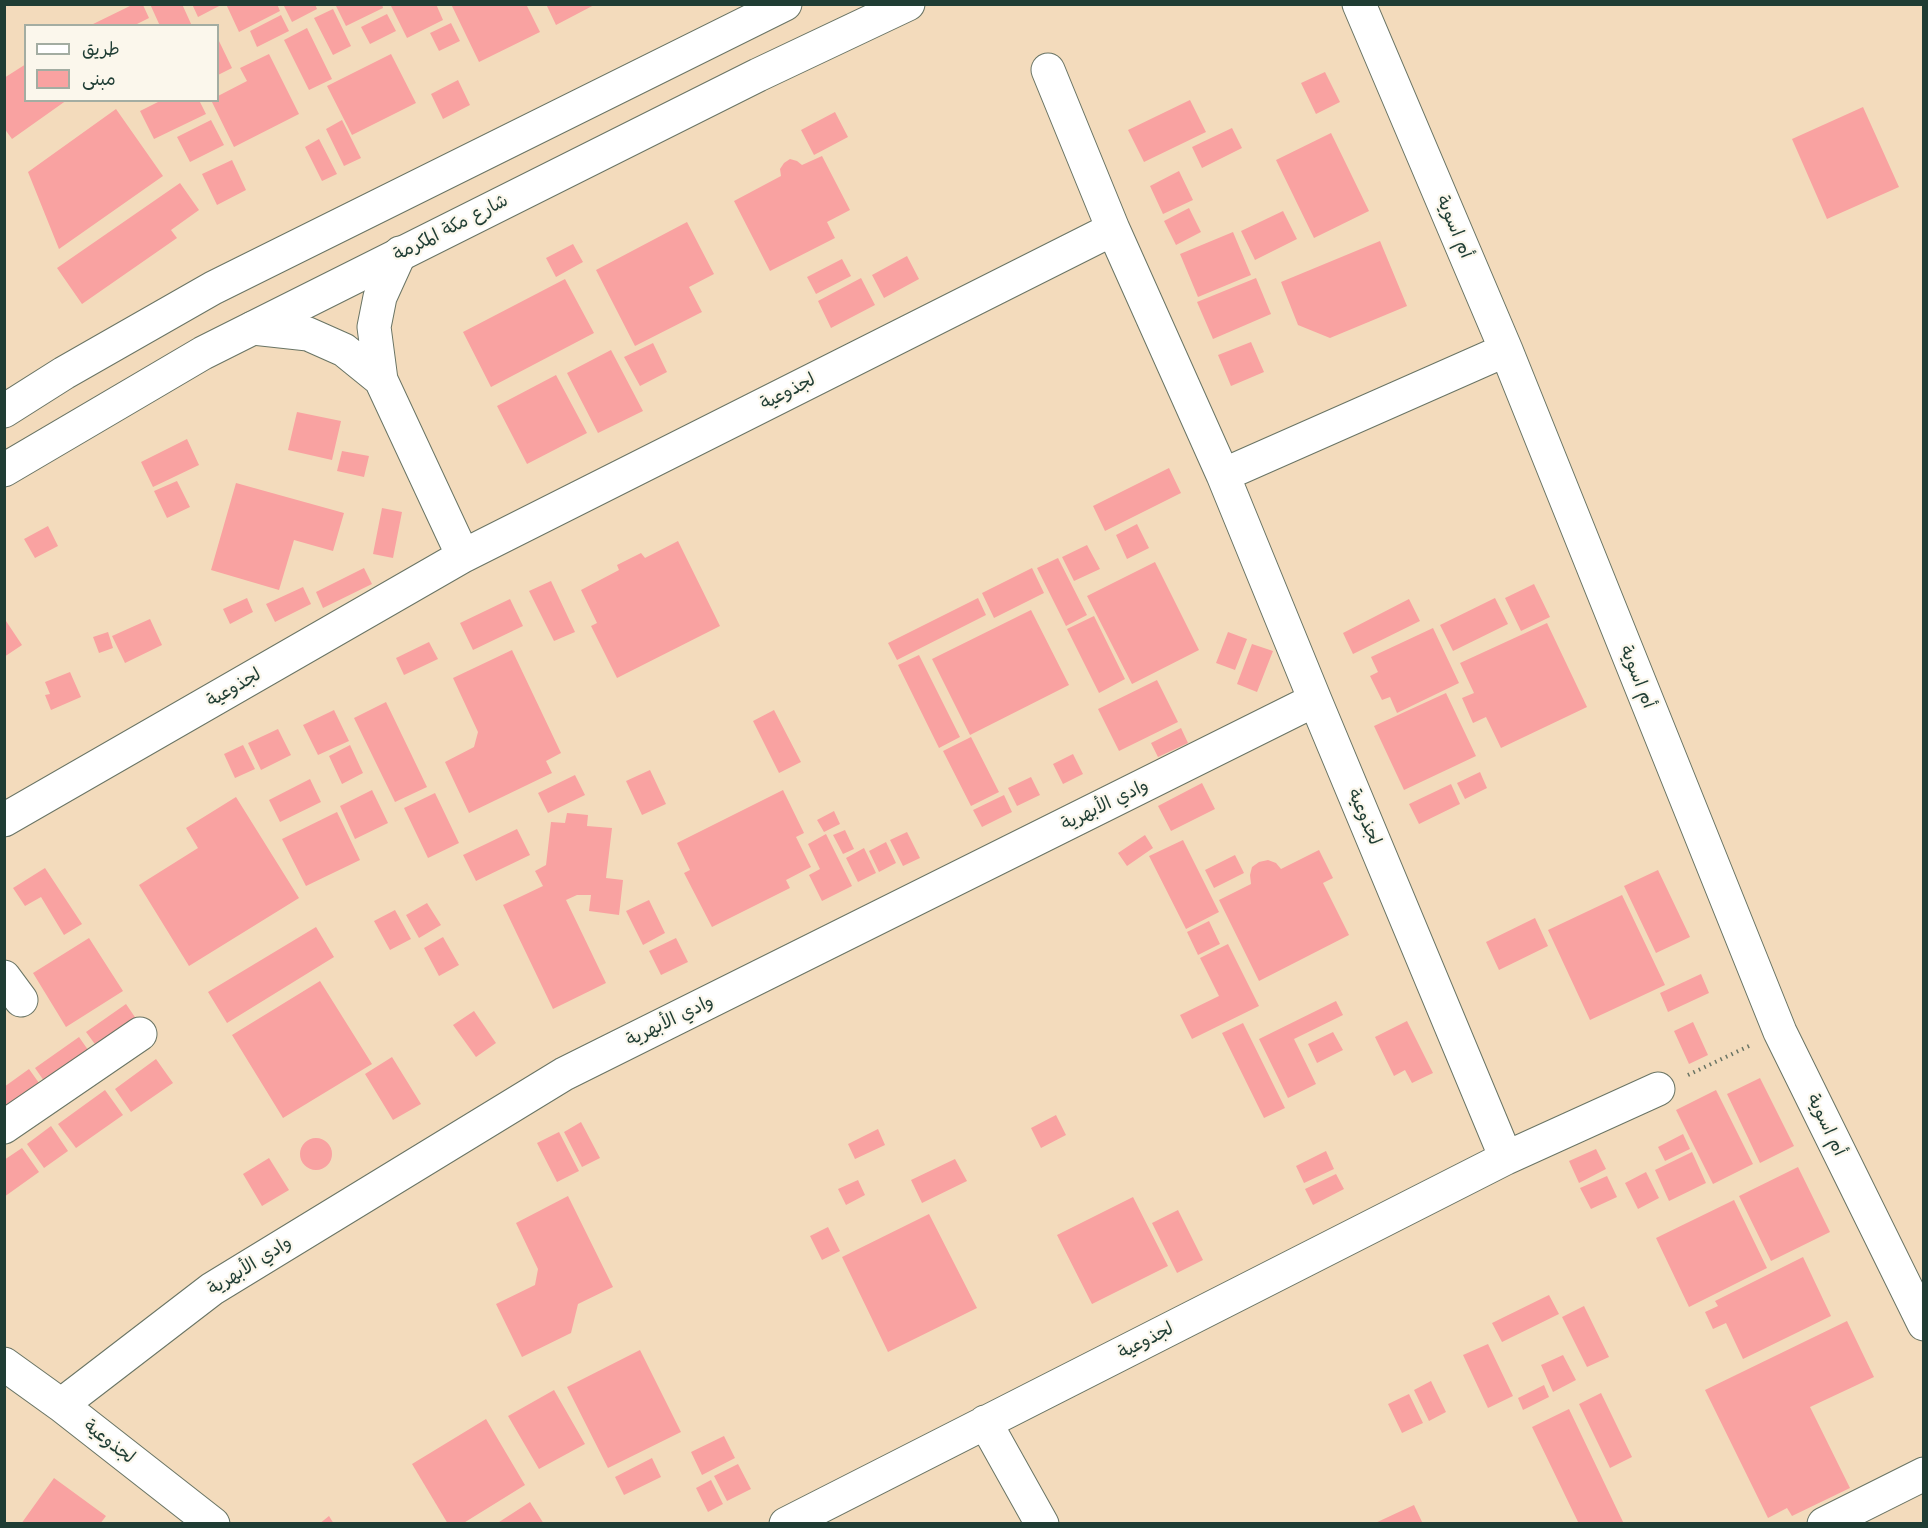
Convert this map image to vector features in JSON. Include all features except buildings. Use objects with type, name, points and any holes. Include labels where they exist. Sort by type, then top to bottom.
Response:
[{"type":"street","points":[[4,411],[64,373],[213,288],[785,4]]},
{"type":"street","name":"شارع مكة المكرمة","points":[[4,470],[203,353],[758,75],[908,4]]},
{"type":"street","name":"أم اسوية","points":[[1364,11],[1506,350],[1780,1032],[1923,1324]]},
{"type":"street","name":"لجذوعية","points":[[1048,70],[1113,229],[1223,475],[1506,1158]]},
{"type":"street","name":"لجذوعية","points":[[4,820],[463,556],[1113,229]]},
{"type":"street","points":[[400,253],[380,297],[374,327],[381,380],[463,556]]},
{"type":"street","points":[[253,328],[308,334],[345,350],[381,380]]},
{"type":"street","points":[[1223,475],[1506,350]]},
{"type":"street","name":"وادي الأبهرية","points":[[61,1405],[212,1288],[564,1074],[1315,700]]},
{"type":"street","points":[[4,1127],[140,1034]]},
{"type":"street","name":"لجذوعية","points":[[786,1524],[1506,1158],[1658,1089]]},
{"type":"street","name":"لجذوعية","points":[[4,1364],[61,1405],[213,1524]]},
{"type":"street","points":[[986,1422],[1042,1524]]},
{"type":"street","points":[[1824,1524],[1923,1474]]},
{"type":"path","points":[[1658,1089],[1780,1032]]}]
